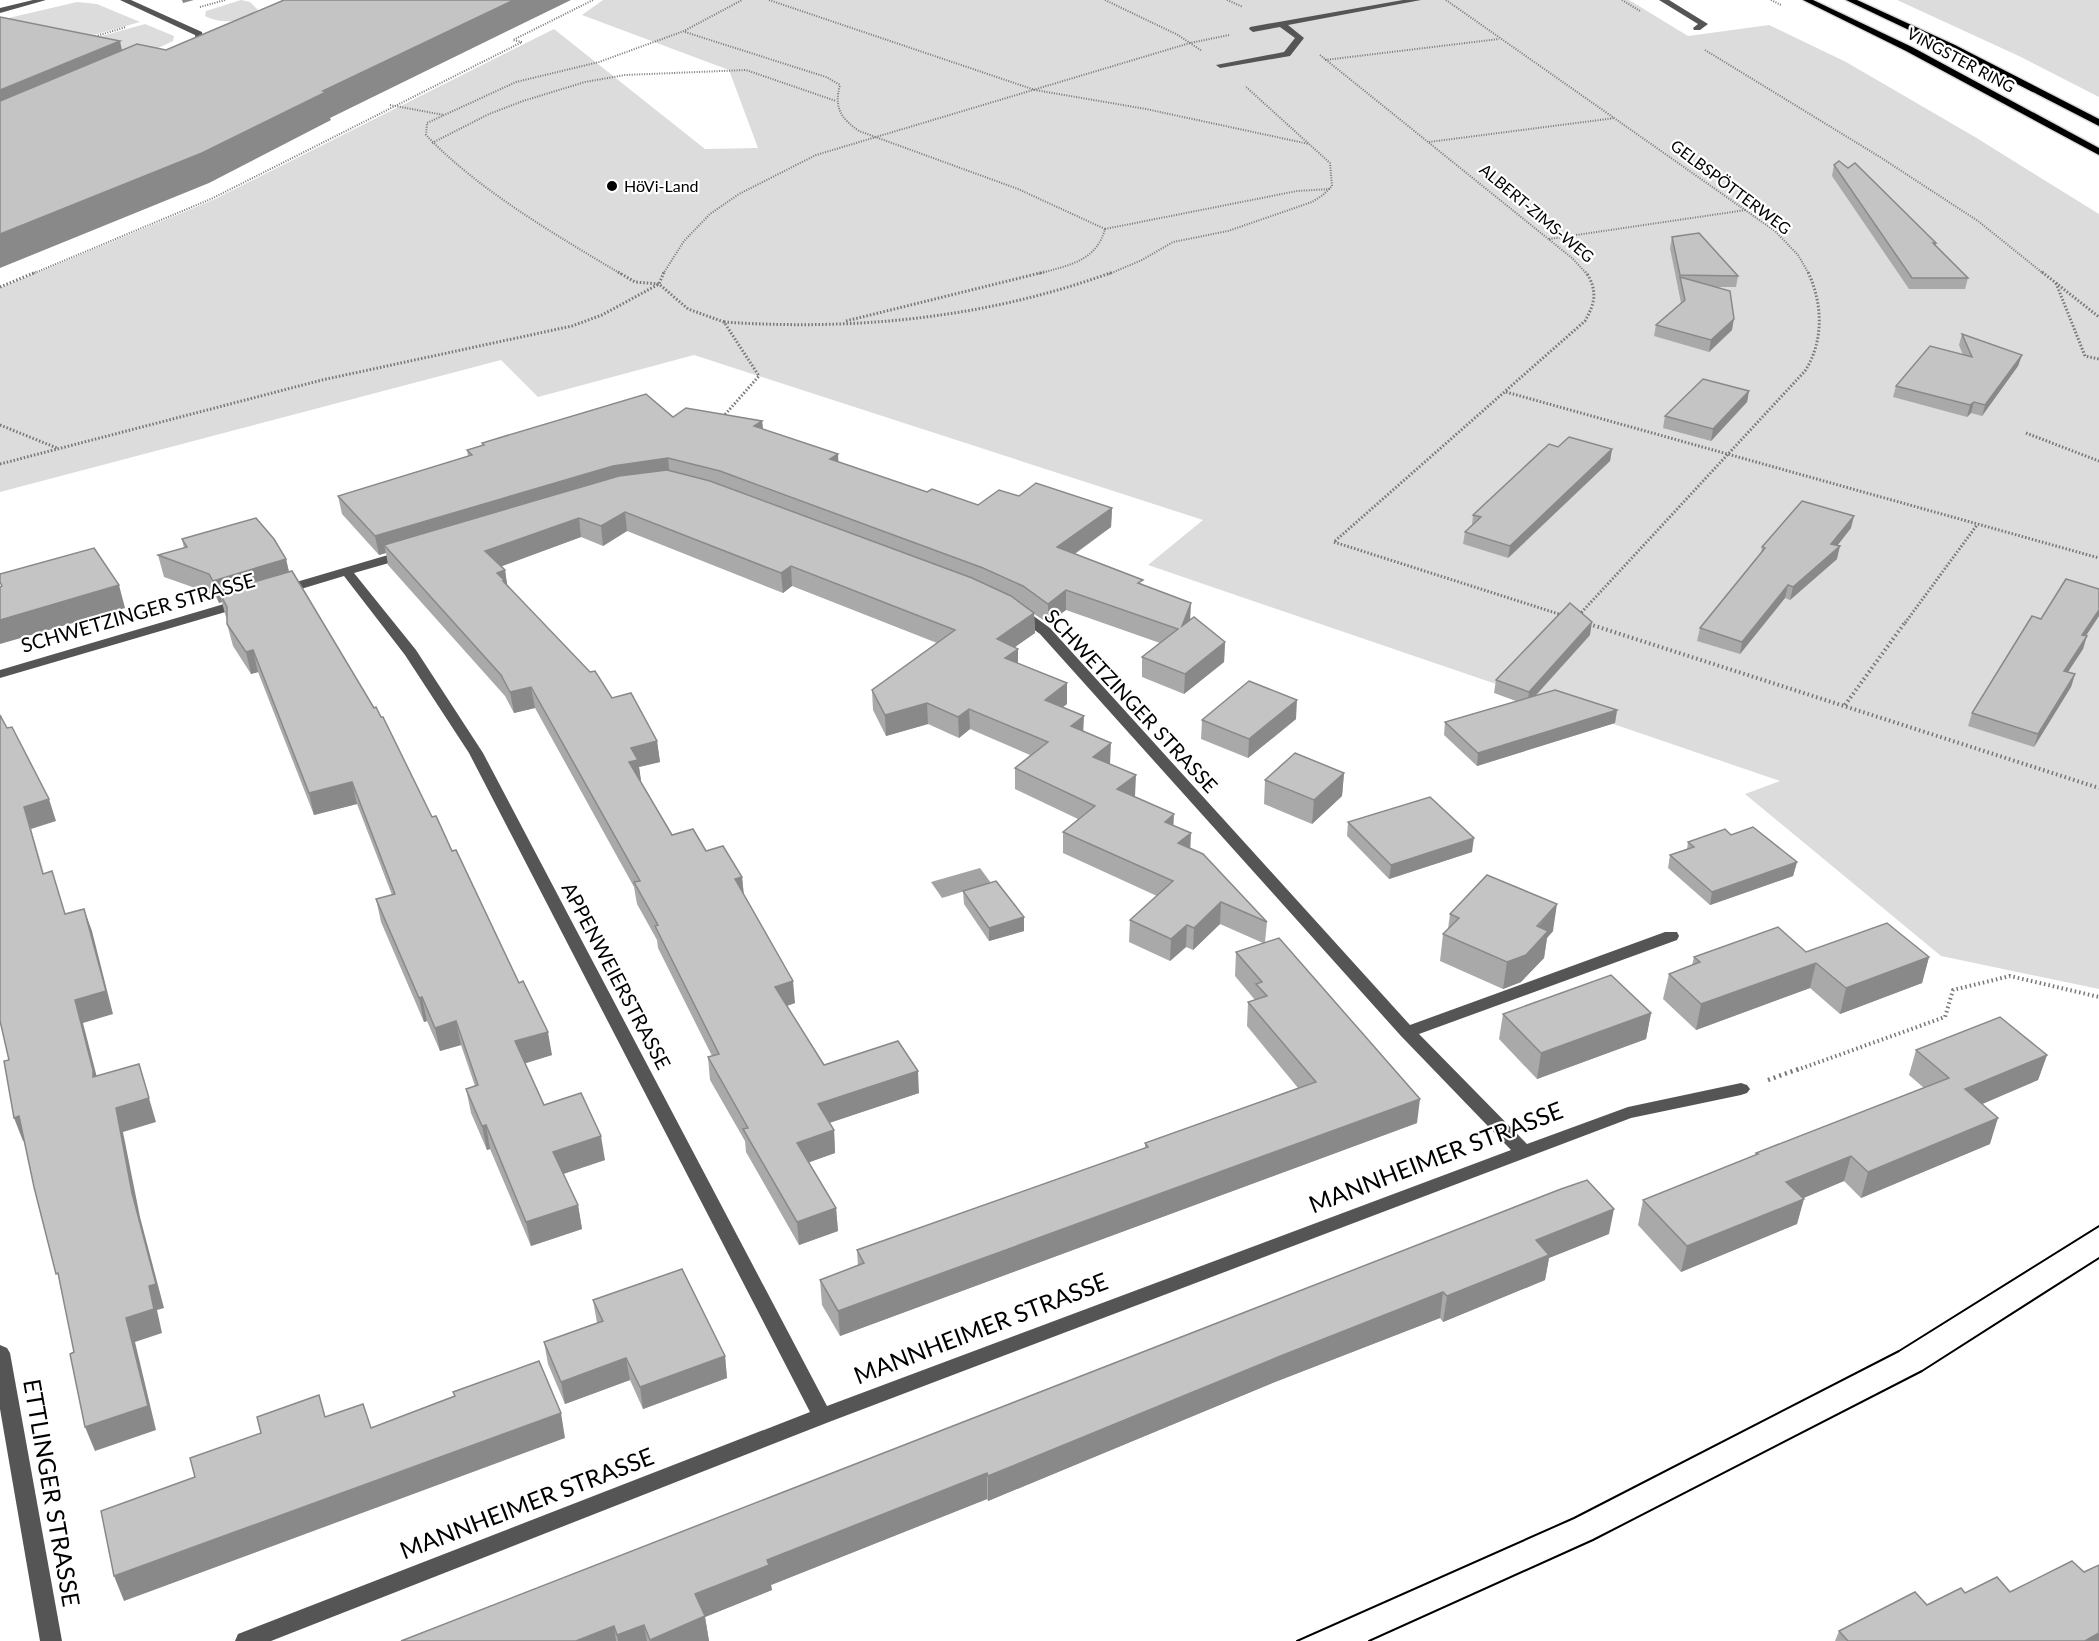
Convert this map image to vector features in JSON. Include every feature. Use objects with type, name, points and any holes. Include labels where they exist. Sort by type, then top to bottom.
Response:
[{"type":"main road","name":"VINGSTER RING","points":[[1807,0],[1909,49],[2099,152]]},
{"type":"main road","name":"VINGSTER RING","points":[[1850,0],[1952,47],[2099,123]]},
{"type":"street","points":[[0,11],[42,0]]},
{"type":"street","points":[[124,0],[199,34],[200,40]]},
{"type":"street","points":[[1253,29],[1417,0]]},
{"type":"street","points":[[1663,0],[1704,24],[1697,28]]},
{"type":"street","points":[[1220,65],[1287,54],[1300,38],[1280,23]]},
{"type":"street","name":"SCHWETZINGER STRASSE","points":[[0,674],[415,551]]},
{"type":"street","name":"APPENWEIERSTRASSE","points":[[346,571],[411,653],[476,753],[822,1416]]},
{"type":"street","name":"SCHWETZINGER STRASSE","points":[[1007,606],[1045,631],[1407,1032],[1525,1153]]},
{"type":"street","points":[[1407,1032],[1671,936]]},
{"type":"street","name":"MANNHEIMER STRASSE","points":[[246,1641],[822,1416],[1628,1113],[1742,1089]]},
{"type":"street","name":"ETTLINGER STRASSE","points":[[0,1353],[51,1641]]},
{"type":"path","points":[[91,37],[225,0]]},
{"type":"path","points":[[513,40],[593,0]]},
{"type":"path","points":[[742,0],[684,31],[599,62],[516,82],[427,123],[426,135],[432,143],[474,178],[571,244],[635,282],[659,284],[695,315],[724,322],[757,325],[938,318],[1045,294],[1143,260],[1172,242],[1232,230],[1319,200],[1331,189],[1333,175],[1330,163],[1220,65],[1178,34],[1105,0]]},
{"type":"path","points":[[769,0],[1035,90],[1156,111],[1312,145]]},
{"type":"path","name":"GELBSPÖTTERWEG","points":[[1446,0],[1775,231],[1798,256],[1810,277],[1821,317],[1816,350],[1807,367],[1778,402],[1575,620]]},
{"type":"path","points":[[1622,0],[1648,16]]},
{"type":"path","points":[[0,464],[322,380],[572,326],[602,315],[659,284],[684,241],[710,214],[739,194],[816,155],[1190,43],[1253,29]]},
{"type":"path","points":[[684,31],[826,77],[840,85],[836,101],[846,122],[859,131],[1018,189],[1105,229],[1297,191],[1331,189]]},
{"type":"path","name":"ALBERT-ZIMS-WEG","points":[[1300,38],[1548,239],[1582,268],[1594,285],[1595,303],[1584,321],[1334,542]]},
{"type":"path","points":[[0,286],[211,199],[522,42],[507,39]]},
{"type":"path","points":[[1325,60],[1499,39]]},
{"type":"path","points":[[1704,49],[1880,157],[1978,221],[2099,317]]},
{"type":"path","points":[[432,143],[489,114],[522,101],[585,82],[625,75],[746,70],[836,101]]},
{"type":"path","points":[[390,105],[444,116]]},
{"type":"path","points":[[1428,142],[1615,118]]},
{"type":"path","points":[[252,176],[257,177]]},
{"type":"path","points":[[1548,239],[1746,210]]},
{"type":"path","points":[[834,323],[994,286],[1069,265],[1092,254],[1101,244],[1105,229]]},
{"type":"path","points":[[38,267],[43,268]]},
{"type":"path","points":[[2056,282],[2085,356],[2099,359]]},
{"type":"path","points":[[719,420],[759,376],[724,322]]},
{"type":"path","points":[[1506,392],[2099,558]]},
{"type":"path","points":[[0,425],[57,448]]},
{"type":"path","points":[[2026,433],[2099,461]]},
{"type":"path","points":[[1844,706],[1977,525]]},
{"type":"path","points":[[1334,542],[1564,616]]},
{"type":"path","points":[[1586,623],[2099,788]]},
{"type":"path","points":[[1742,1089],[1945,1017],[1953,990],[2010,976],[2099,997]]},
{"type":"shaded area","points":[[241,0],[250,2],[260,12],[226,21],[205,16],[206,11]]},
{"type":"shaded area","points":[[603,0],[1629,0],[1688,36],[1769,25],[1846,62],[1975,137],[2099,214],[2099,989],[1941,956],[1745,794],[1780,781],[1148,565],[1203,520],[694,355],[538,397],[501,360],[0,492],[0,288],[213,200],[554,29],[705,149],[758,148],[729,70],[582,15]]},
{"type":"shaded area","points":[[1897,0],[2099,0],[2099,97],[2021,57]]},
{"type":"shaded area","points":[[77,2],[97,4],[140,22],[90,36],[0,20]]},
{"type":"shaded area","points":[[145,24],[174,36],[173,41],[141,56],[77,43]]},
{"type":"shaded area","points":[[980,868],[991,883],[942,898],[931,882]]},
{"type":"building","points":[[284,0],[514,0],[323,91],[326,92],[202,153],[0,234],[0,101],[137,44],[166,50]]},
{"type":"building","points":[[0,17],[120,41],[0,90]]},
{"type":"building","points":[[1839,161],[1848,168],[1855,163],[1968,278],[1912,278],[1834,165]]},
{"type":"building","points":[[1699,233],[1738,276],[1680,275],[1672,237]]},
{"type":"building","points":[[1680,277],[1730,291],[1734,319],[1711,340],[1656,325],[1685,300]]},
{"type":"building","points":[[1962,334],[2022,355],[1985,405],[1974,402],[1970,405],[1896,386],[1930,346],[1972,357]]},
{"type":"building","points":[[1703,379],[1749,391],[1713,429],[1665,416]]},
{"type":"building","points":[[646,394],[673,417],[686,408],[762,421],[754,426],[838,454],[830,459],[927,492],[932,489],[978,505],[999,490],[1019,496],[1036,483],[1112,508],[1057,547],[1143,580],[1138,583],[1191,603],[1182,626],[1194,617],[1225,642],[1185,674],[1142,657],[1178,629],[1066,590],[1048,604],[1023,586],[983,568],[720,471],[668,458],[613,466],[375,536],[338,496],[472,455],[467,450],[484,445],[482,443]]},
{"type":"building","points":[[1569,437],[1612,449],[1510,546],[1465,532],[1481,517],[1473,515],[1549,444],[1558,447]]},
{"type":"building","points":[[667,470],[710,481],[972,578],[1011,596],[1034,613],[997,639],[1018,649],[1005,658],[1067,683],[1045,700],[1084,716],[1071,726],[1111,743],[1093,757],[1136,775],[1117,789],[1174,814],[1165,822],[1191,833],[1178,843],[1203,854],[1267,922],[1221,902],[1194,928],[1187,925],[1171,939],[1130,920],[1173,881],[1063,832],[1095,806],[1015,768],[1048,742],[969,709],[958,717],[927,703],[885,715],[872,690],[955,630],[791,566],[781,573],[625,512],[601,526],[579,518],[485,551],[505,570],[497,573],[505,581],[503,581],[590,672],[595,671],[612,698],[631,693],[657,741],[631,748],[638,760],[629,762],[672,835],[693,829],[706,851],[723,846],[742,877],[735,879],[793,981],[775,987],[824,1065],[898,1041],[918,1071],[818,1104],[834,1130],[797,1143],[836,1208],[797,1222],[743,1129],[748,1128],[708,1057],[719,1054],[655,926],[658,925],[634,882],[640,881],[531,687],[510,692],[501,675],[384,545],[619,476]]},
{"type":"building","points":[[1802,501],[1854,516],[1831,544],[1840,546],[1793,587],[1788,585],[1742,642],[1700,628],[1765,548],[1762,547]]},
{"type":"building","points":[[256,518],[274,539],[286,559],[213,581],[209,574],[158,555],[187,547],[182,539]]},
{"type":"building","points":[[94,548],[119,585],[0,620],[0,587],[2,586],[0,574]]},
{"type":"building","points":[[292,571],[374,708],[376,707],[383,717],[432,817],[436,816],[452,851],[456,850],[519,983],[523,981],[548,1032],[515,1041],[544,1105],[581,1093],[601,1136],[553,1152],[578,1205],[526,1222],[486,1125],[482,1126],[466,1089],[478,1085],[456,1021],[435,1028],[422,997],[419,998],[376,899],[395,894],[352,782],[309,793],[253,650],[246,652],[227,624],[227,607],[219,592]]},
{"type":"building","points":[[2066,579],[2099,589],[2099,610],[2082,635],[2087,636],[2064,671],[2075,674],[2038,734],[1972,713],[2032,616],[2041,619]]},
{"type":"building","points":[[1570,603],[1592,622],[1529,692],[1496,680]]},
{"type":"building","points":[[1249,681],[1297,700],[1249,739],[1202,720]]},
{"type":"building","points":[[1555,690],[1617,710],[1478,753],[1445,722]]},
{"type":"building","points":[[0,715],[7,728],[12,727],[49,799],[24,807],[43,874],[52,871],[65,914],[84,909],[106,991],[75,1000],[93,1077],[139,1064],[149,1098],[116,1108],[132,1193],[156,1284],[149,1286],[154,1309],[126,1318],[148,1406],[85,1427],[70,1354],[74,1352],[58,1273],[56,1274],[34,1187],[19,1116],[14,1118],[4,1061],[9,1060],[0,1021]]},
{"type":"building","points":[[1295,753],[1344,773],[1314,800],[1265,780]]},
{"type":"building","points":[[1430,797],[1474,838],[1391,865],[1348,822]]},
{"type":"building","points":[[1753,827],[1797,862],[1712,892],[1670,855],[1694,847],[1688,842],[1725,829],[1731,835]]},
{"type":"building","points":[[1487,875],[1557,904],[1537,926],[1548,931],[1526,955],[1507,962],[1443,934],[1459,918],[1450,914]]},
{"type":"building","points":[[996,881],[1024,917],[989,928],[963,891]]},
{"type":"building","points":[[1887,923],[1929,957],[1846,988],[1816,963],[1701,1004],[1669,974],[1700,962],[1694,957],[1778,927],[1806,952]]},
{"type":"building","points":[[1279,938],[1420,1099],[838,1311],[820,1280],[864,1263],[857,1250],[1148,1147],[1145,1143],[1316,1082],[1248,1002],[1267,996],[1256,984],[1262,982],[1236,952]]},
{"type":"building","points":[[1611,975],[1651,1013],[1541,1053],[1503,1014]]},
{"type":"building","points":[[2000,1017],[2047,1055],[1965,1089],[1998,1118],[1868,1172],[1851,1156],[1786,1182],[1804,1199],[1687,1246],[1643,1200],[1758,1154],[1756,1153],[1949,1078],[1916,1050]]},
{"type":"building","points":[[1587,1180],[1614,1209],[1536,1240],[1549,1255],[1447,1296],[1443,1292],[988,1476],[987,1473],[767,1560],[769,1565],[695,1594],[705,1616],[650,1640],[644,1625],[617,1635],[614,1626],[576,1641],[401,1641],[1561,1189]]},
{"type":"building","points":[[682,1269],[725,1356],[640,1387],[626,1358],[561,1382],[544,1342],[603,1321],[593,1300]]},
{"type":"building","points":[[539,1361],[561,1413],[114,1576],[101,1511],[195,1477],[190,1458],[261,1433],[257,1417],[319,1395],[325,1417],[363,1404],[371,1428],[455,1396],[453,1392]]},
{"type":"building","points":[[2072,1561],[2084,1572],[2099,1565],[2099,1633],[2085,1641],[1848,1641],[1839,1631],[1915,1592],[1927,1605],[1961,1588],[1965,1593],[1997,1577],[2010,1592]]},
{"type":"tram line","points":[[1297,1641],[1574,1518],[1899,1351],[2099,1226]]},
{"type":"tram line","points":[[1369,1641],[1593,1540],[1922,1371],[2099,1258]]},
{"type":"place","name":"HöVi-Land","points":[[612,186]]}]
